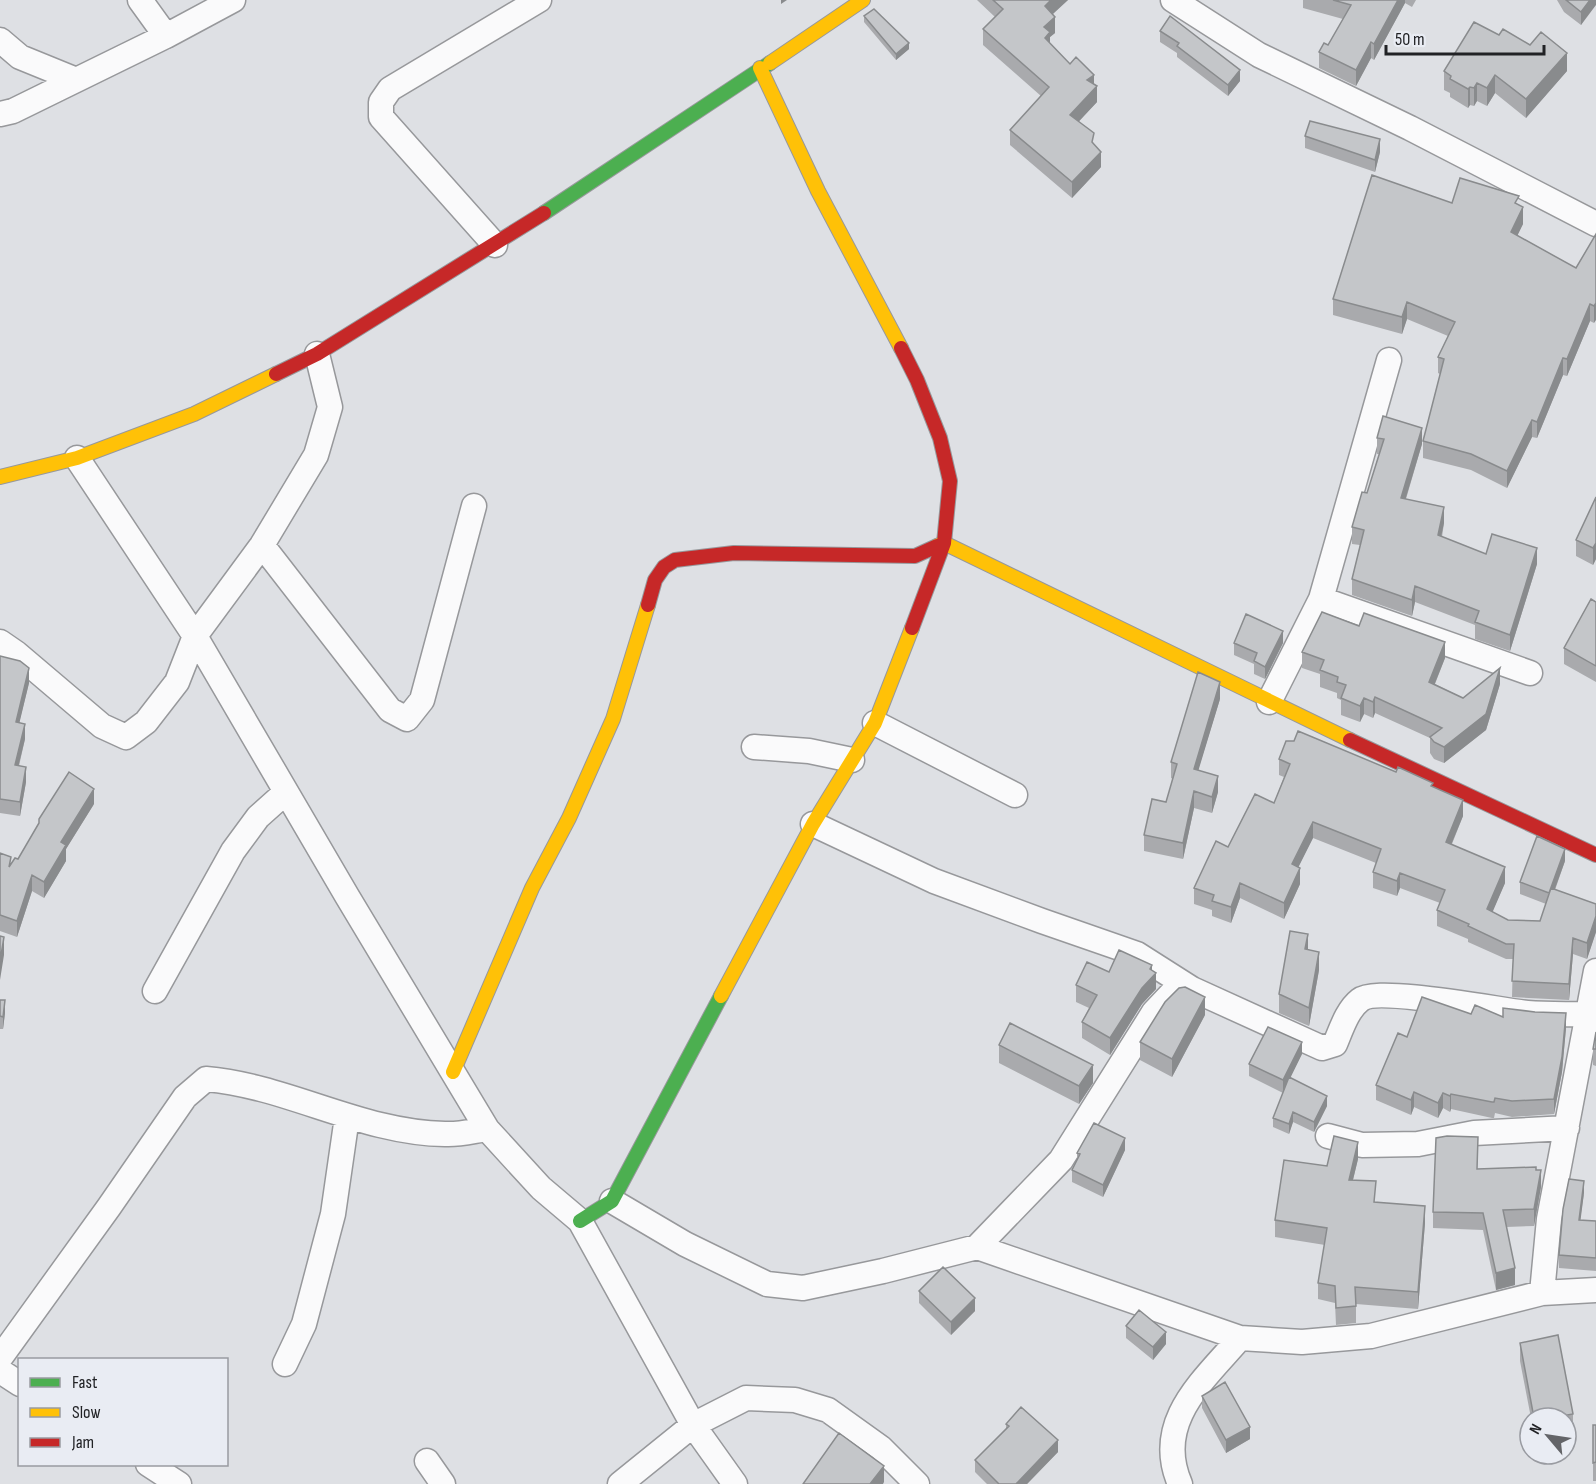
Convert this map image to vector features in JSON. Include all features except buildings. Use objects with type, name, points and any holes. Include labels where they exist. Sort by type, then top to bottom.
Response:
[{"type":"street","points":[[140,0],[165,36]]},
{"type":"street","points":[[0,114],[13,111],[233,0]]},
{"type":"street","points":[[495,245],[381,117],[381,102],[390,89],[539,0]]},
{"type":"street","points":[[0,477],[77,458],[194,414],[317,354],[495,245],[638,152],[863,0]]},
{"type":"street","points":[[1173,0],[1259,55],[1410,128],[1596,224]]},
{"type":"street","points":[[0,40],[20,57],[74,79]]},
{"type":"street","points":[[580,1221],[612,1201],[813,824],[875,723],[944,543],[950,481],[940,438],[916,380],[880,305],[818,191],[760,68]]},
{"type":"street","points":[[0,642],[102,726],[126,737],[146,722],[177,682],[195,636],[262,545],[316,455],[330,407],[317,354]]},
{"type":"street","points":[[1269,702],[1321,599],[1389,360]]},
{"type":"street","points":[[77,458],[195,636],[487,1129],[541,1188],[580,1221],[693,1425],[735,1484]]},
{"type":"street","points":[[262,545],[390,710],[407,719],[422,700],[474,506]]},
{"type":"street","points":[[944,543],[1269,702],[1596,855]]},
{"type":"street","points":[[453,1072],[532,888],[568,819],[613,718],[655,580],[664,567],[675,560],[734,553],[915,556],[944,543]]},
{"type":"street","points":[[1321,599],[1530,673]]},
{"type":"street","points":[[875,723],[1015,795]]},
{"type":"street","points":[[754,747],[809,751],[852,760]]},
{"type":"street","points":[[155,992],[233,851],[258,817],[286,792]]},
{"type":"street","points":[[813,824],[934,880],[1137,954],[1192,989],[1322,1048],[1335,1044],[1347,1018],[1360,999],[1377,995],[1436,1000],[1529,1013],[1592,1014]]},
{"type":"street","points":[[1542,1293],[1549,1219],[1592,1014],[1596,971]]},
{"type":"street","points":[[612,1201],[685,1244],[767,1284],[803,1288],[883,1271],[977,1247],[1061,1160],[1154,1012],[1172,993],[1192,989]]},
{"type":"street","points":[[0,1358],[109,1207],[184,1097],[206,1079],[236,1082],[347,1117],[400,1130],[446,1135],[487,1129]]},
{"type":"street","points":[[285,1364],[304,1324],[333,1215],[347,1117]]},
{"type":"street","points":[[1328,1136],[1362,1145],[1418,1144],[1474,1133],[1567,1128]]},
{"type":"street","points":[[977,1247],[1240,1338],[1302,1342],[1371,1336],[1542,1293],[1596,1290]]},
{"type":"street","points":[[1180,1484],[1175,1473],[1171,1440],[1181,1413],[1194,1390],[1240,1338]]},
{"type":"street","points":[[0,1371],[18,1383]]},
{"type":"street","points":[[620,1484],[693,1425],[746,1398],[795,1400],[828,1410],[881,1448],[917,1484]]},
{"type":"street","points":[[427,1461],[443,1484]]},
{"type":"street","points":[[151,1466],[179,1484]]},
{"type":"traffic: fast","points":[[544,213],[770,63]]},
{"type":"traffic: fast","points":[[580,1221],[612,1201],[721,996]]},
{"type":"traffic: slow","points":[[770,63],[863,0]]},
{"type":"traffic: slow","points":[[760,68],[818,191],[901,348]]},
{"type":"traffic: slow","points":[[0,477],[77,458],[194,414],[276,374]]},
{"type":"traffic: slow","points":[[937,546],[944,543],[1350,740]]},
{"type":"traffic: slow","points":[[453,1072],[532,888],[569,818],[613,719],[648,605]]},
{"type":"traffic: slow","points":[[721,996],[813,824],[875,723],[912,628]]},
{"type":"traffic: jam","points":[[276,374],[317,354],[544,213]]},
{"type":"traffic: jam","points":[[901,348],[917,380],[940,438],[950,481],[944,543],[912,628]]},
{"type":"traffic: jam","points":[[648,605],[655,580],[664,567],[675,560],[734,553],[915,556],[937,546]]},
{"type":"traffic: jam","points":[[1350,740],[1596,855]]}]
